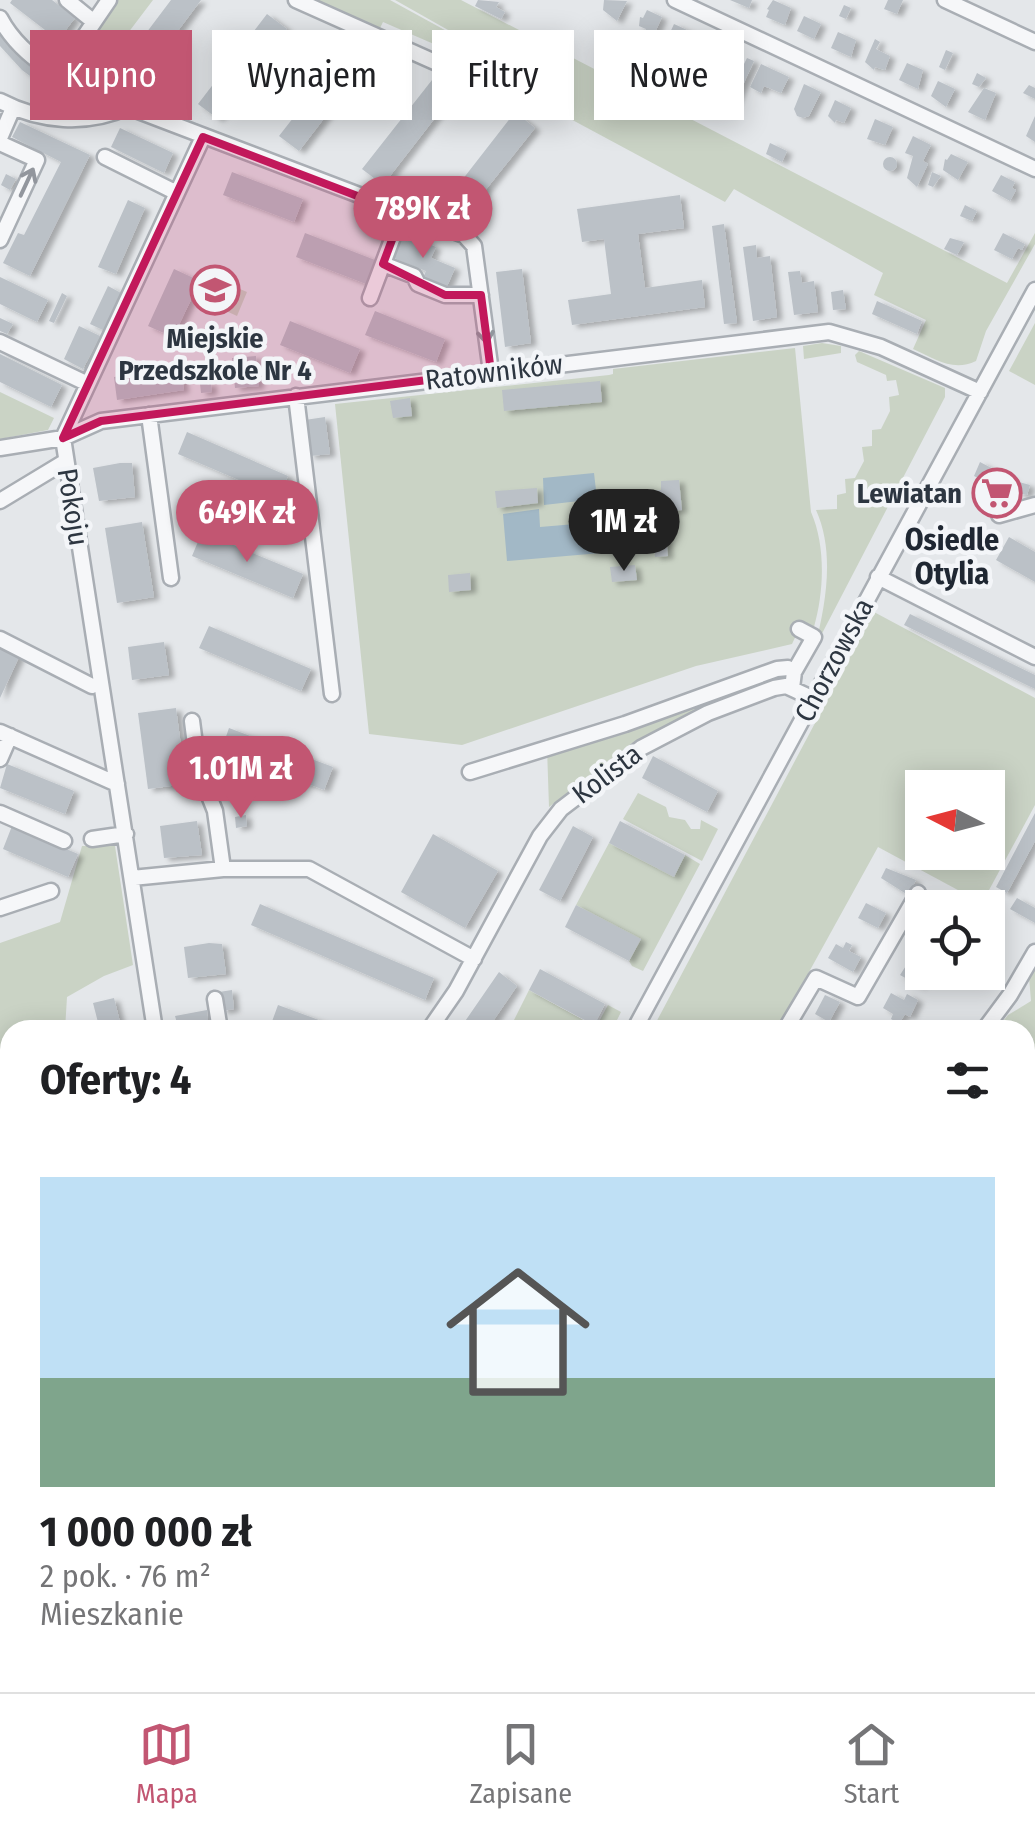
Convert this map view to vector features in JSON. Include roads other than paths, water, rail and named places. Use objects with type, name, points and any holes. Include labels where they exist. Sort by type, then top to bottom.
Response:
[{"type":"street","points":[[68,0],[94,22]]},
{"type":"street","points":[[89,30],[109,0]]},
{"type":"street","points":[[296,0],[432,61]]},
{"type":"street","points":[[675,0],[1035,169]]},
{"type":"street","points":[[945,0],[1035,42]]},
{"type":"street","points":[[0,18],[9,35],[30,52]]},
{"type":"street","points":[[0,240],[37,160],[0,141],[7,104]]},
{"type":"street","points":[[162,120],[464,235],[474,246],[490,372]]},
{"type":"street","name":"Pokoju","points":[[153,1020],[63,438],[203,137]]},
{"type":"street","points":[[104,157],[177,193]]},
{"type":"street","points":[[370,298],[402,212]]},
{"type":"street","points":[[382,264],[414,276],[418,284],[445,295],[481,296]]},
{"type":"street","name":"Chorzowska","points":[[639,1020],[1035,290]]},
{"type":"street","name":"Ratowników","points":[[0,448],[63,438],[82,426],[101,421],[829,332],[881,346],[980,392]]},
{"type":"street","points":[[0,342],[88,384]]},
{"type":"street","points":[[296,396],[332,694]]},
{"type":"street","points":[[148,415],[171,578]]},
{"type":"street","points":[[0,501],[66,460]]},
{"type":"street","points":[[999,516],[1035,504]]},
{"type":"street","points":[[878,577],[1035,657]]},
{"type":"street","points":[[799,630],[814,637],[794,672],[792,688],[814,699]]},
{"type":"street","points":[[0,639],[92,686]]},
{"type":"street","points":[[470,772],[625,724],[777,669],[794,672]]},
{"type":"street","name":"Kolista","points":[[435,1020],[474,959],[540,836],[561,809],[662,734],[752,694],[792,688]]},
{"type":"street","points":[[192,721],[198,768],[215,811],[224,869]]},
{"type":"street","points":[[0,759],[5,734],[117,784]]},
{"type":"street","points":[[0,813],[64,840]]},
{"type":"street","points":[[92,838],[126,834]]},
{"type":"street","points":[[132,878],[224,869],[309,868],[474,959]]},
{"type":"street","points":[[0,908],[51,891]]},
{"type":"street","points":[[791,1020],[816,978],[858,997],[905,916]]},
{"type":"street","points":[[991,1020],[1035,952]]},
{"type":"street","points":[[214,999],[218,1020]]},
{"type":"water","points":[[594,473],[597,499],[544,505],[543,478]]},
{"type":"water","points":[[539,509],[540,527],[599,522],[601,553],[507,561],[503,514]]},
{"type":"place","name":"Miejskie Przedszkole Nr 4","points":[[215,290]]},
{"type":"place","name":"Lewiatan","points":[[997,493]]},
{"type":"district","name":"Osiedle Otylia","points":[[952,557]]}]
